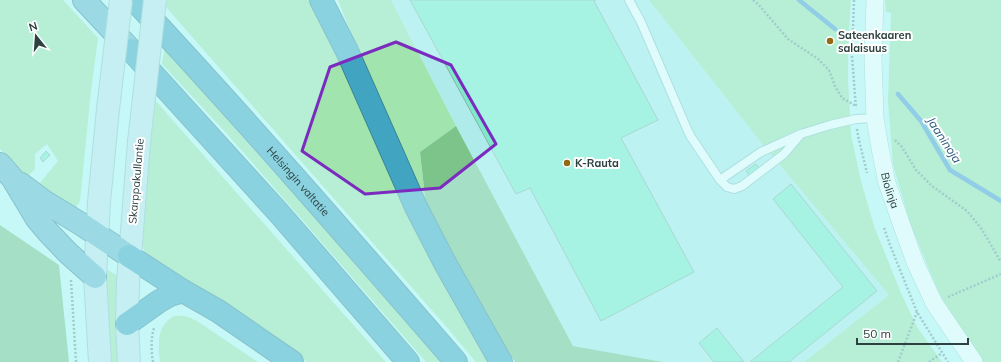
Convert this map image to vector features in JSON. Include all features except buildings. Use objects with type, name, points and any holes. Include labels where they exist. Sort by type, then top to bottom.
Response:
[{"type":"highway","points":[[84,0],[278,212],[408,362]]},
{"type":"highway","points":[[321,0],[347,51],[416,207],[446,265],[501,362]]},
{"type":"highway","name":"Helsingin valtatie","points":[[137,1],[323,209],[456,362]]},
{"type":"highway","points":[[7,171],[45,202],[184,291],[218,311],[292,362]]},
{"type":"highway","points":[[7,171],[44,228],[68,253],[95,277]]},
{"type":"highway","points":[[127,324],[158,302],[184,291]]},
{"type":"main road","points":[[100,362],[95,277],[97,234],[108,109],[137,1]]},
{"type":"main road","name":"Skarppakullantie","points":[[129,362],[127,324],[129,256],[139,142],[137,1]]},
{"type":"street","name":"Biolinja","points":[[875,0],[873,59],[875,118],[887,183],[915,262],[934,303],[974,362]]},
{"type":"lane","points":[[629,0],[641,22],[691,137],[720,180],[727,187],[734,188],[742,186],[784,154],[801,134]]},
{"type":"lane","points":[[720,180],[761,152],[801,134],[856,119],[875,118]]},
{"type":"path","points":[[753,0],[788,39],[818,59],[830,70],[835,86],[842,98],[856,107],[852,56],[854,0]]},
{"type":"path","points":[[892,137],[902,147],[916,170],[932,186],[967,211],[981,228],[1001,262]]},
{"type":"path","points":[[153,362],[153,332],[156,322]]},
{"type":"path","points":[[928,362],[942,353]]},
{"type":"highlighted area","points":[[396,42],[451,65],[496,144],[440,188],[365,194],[302,151],[330,67]]},
{"type":"shaded area","points":[[391,0],[649,0],[760,141],[889,295],[804,362],[663,362],[573,346]]},
{"type":"green space","points":[[0,0],[63,0],[98,38],[80,201],[75,209],[67,206],[39,184],[58,161],[47,144],[35,154],[35,169],[26,178],[0,149]]},
{"type":"green space","points":[[166,0],[312,0],[494,362],[476,362],[166,7]]},
{"type":"green space","points":[[338,0],[391,0],[456,126],[420,152],[426,206],[377,99]]},
{"type":"green space","points":[[649,0],[851,0],[848,47],[848,80],[851,135],[861,181],[874,226],[901,293],[917,327],[942,362],[804,362],[889,295],[760,141]]},
{"type":"green space","points":[[885,0],[1001,0],[1001,362],[981,362],[958,328],[938,291],[911,226],[893,165],[888,101],[891,13],[886,12]]},
{"type":"green space","points":[[165,46],[238,132],[311,213],[440,362],[426,362],[229,136],[162,64]]},
{"type":"green space","points":[[154,99],[386,362],[307,362],[157,264],[145,253],[141,241]]},
{"type":"green space","points":[[456,126],[573,346],[663,362],[515,362],[505,348],[426,206],[420,152]]},
{"type":"green space","points":[[0,225],[59,265],[69,362],[0,362]]},
{"type":"green space","points":[[104,268],[120,277],[121,362],[108,362]]},
{"type":"green space","points":[[174,316],[186,316],[197,321],[258,362],[160,362],[159,343],[161,330],[168,320]]},
{"type":"waterway","name":"Jaaninoja","points":[[799,0],[835,29]]},
{"type":"waterway","name":"Jaaninoja","points":[[898,94],[921,121],[950,170],[1001,201]]},
{"type":"place","name":"Sateenkaaren salaisuus","points":[[830,41]]},
{"type":"place","name":"K-Rauta","points":[[567,163]]}]
